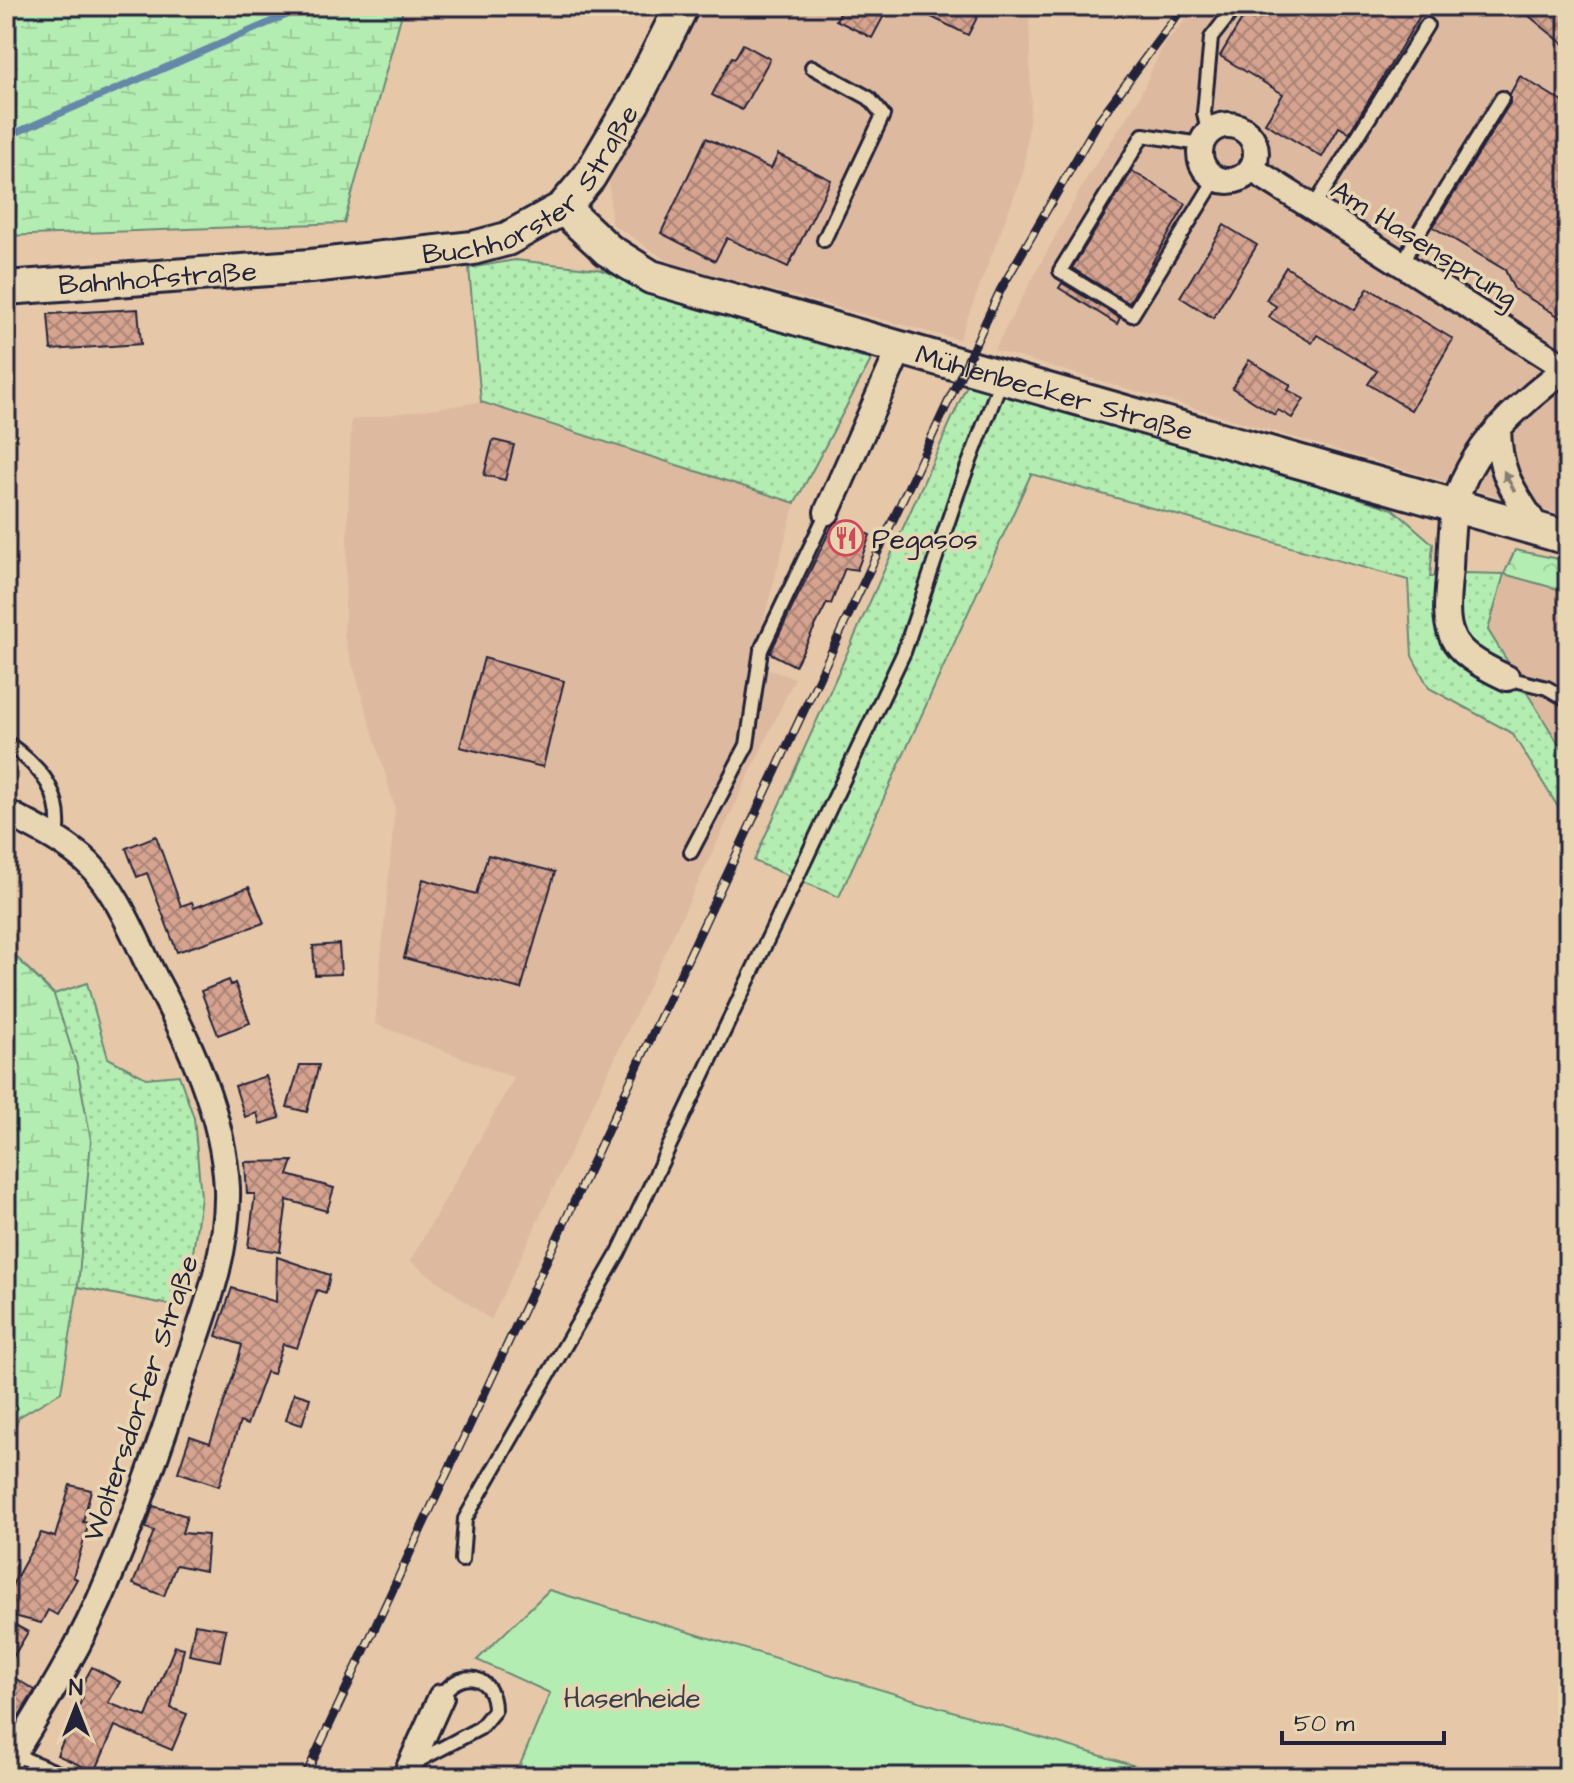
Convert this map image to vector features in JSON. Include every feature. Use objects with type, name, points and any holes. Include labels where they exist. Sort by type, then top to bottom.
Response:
[{"type":"main road","name":"Buchhorster Straße","points":[[311,266],[488,245],[526,231],[563,208],[589,177],[626,114],[682,6]]},
{"type":"main road","name":"Mühlenbecker Straße","points":[[563,208],[608,250],[651,277],[1568,538]]},
{"type":"main road","name":"Bahnhofstraße","points":[[6,288],[311,266]]},
{"type":"street","points":[[1220,125],[1234,125],[1246,131],[1255,142],[1257,156],[1252,169],[1242,179],[1229,182],[1215,180],[1204,170],[1199,158],[1204,138],[1220,125]]},
{"type":"street","name":"Am Hasensprung","points":[[1252,169],[1567,367],[1498,428],[1469,471],[1456,506],[1446,607],[1450,640],[1474,662],[1507,678]]},
{"type":"street","points":[[827,512],[900,348]]},
{"type":"street","points":[[1498,428],[1499,459],[1505,478],[1537,528]]},
{"type":"street","name":"Woltersdorfer Straße","points":[[6,812],[57,840],[88,864],[106,886],[163,991],[215,1114],[227,1191],[221,1252],[211,1292],[148,1480],[87,1624],[60,1679],[10,1760]]},
{"type":"street","points":[[408,1771],[441,1697]]},
{"type":"lane","points":[[1215,180],[1132,315],[1060,271],[1143,135],[1204,138],[1211,38],[1236,6]]},
{"type":"lane","points":[[1313,208],[1427,25]]},
{"type":"lane","points":[[812,67],[869,98],[883,115],[824,240]]},
{"type":"lane","points":[[1403,264],[1416,237],[1502,98]]},
{"type":"lane","points":[[462,1560],[465,1519],[619,1252],[904,652],[958,492],[1002,378]]},
{"type":"lane","points":[[691,852],[747,745],[761,650],[827,512]]},
{"type":"lane","points":[[1507,678],[1547,688],[1568,700]]},
{"type":"lane","points":[[6,742],[40,771],[55,797],[61,815],[57,840]]},
{"type":"lane","points":[[408,1771],[480,1728],[494,1711],[491,1688],[483,1680],[471,1677],[448,1685],[441,1697]]},
{"type":"lane","points":[[10,1760],[68,1777]]},
{"type":"shaded area","points":[[626,6],[1029,6],[1031,102],[1024,171],[959,340],[670,263],[611,223],[609,178],[681,25]]},
{"type":"shaded area","points":[[1198,6],[1568,6],[1568,517],[994,350],[1086,179],[1138,100],[1163,45]]},
{"type":"shaded area","points":[[481,402],[795,503],[752,664],[795,678],[491,1320],[410,1261],[514,1078],[375,1024],[395,808],[344,636],[351,420]]},
{"type":"shaded area","points":[[1504,574],[1568,592],[1568,759],[1487,630]]},
{"type":"green space","points":[[6,6],[404,6],[344,223],[6,236]]},
{"type":"green space","points":[[515,260],[598,269],[871,360],[795,503],[481,402],[469,268]]},
{"type":"green space","points":[[967,385],[1030,398],[1177,440],[1393,509],[1433,544],[1430,577],[1464,573],[1504,574],[1488,630],[1568,759],[1568,823],[1512,733],[1429,688],[1412,656],[1408,580],[1031,474],[839,897],[754,861]]},
{"type":"green space","points":[[1515,550],[1568,561],[1568,592],[1504,574]]},
{"type":"green space","points":[[6,947],[54,994],[87,983],[108,1058],[146,1078],[179,1075],[194,1118],[201,1197],[185,1308],[78,1287],[6,1227]]},
{"type":"green space","points":[[6,947],[54,995],[77,1066],[91,1140],[78,1287],[61,1392],[19,1417],[6,1446]]},
{"type":"green space","name":"Hasenheide","points":[[549,1590],[1172,1777],[515,1777],[550,1693],[477,1660]]},
{"type":"building","points":[[843,6],[889,6],[872,38],[836,20]]},
{"type":"building","points":[[909,6],[983,6],[968,35]]},
{"type":"building","points":[[1250,6],[1426,6],[1349,133],[1339,127],[1322,157],[1265,123],[1283,94],[1220,56]]},
{"type":"building","points":[[1517,6],[1568,6],[1568,48]]},
{"type":"building","points":[[743,44],[770,59],[742,110],[712,95],[732,57],[735,58]]},
{"type":"building","points":[[1520,76],[1568,105],[1568,322],[1514,289],[1505,270],[1433,227],[1510,103],[1510,94]]},
{"type":"building","points":[[706,138],[771,169],[778,154],[831,180],[788,267],[727,238],[715,261],[661,233]]},
{"type":"building","points":[[1132,171],[1186,204],[1129,303],[1072,268]]},
{"type":"building","points":[[1224,225],[1257,245],[1213,318],[1180,297]]},
{"type":"building","points":[[1286,267],[1355,310],[1368,288],[1453,339],[1411,410],[1368,384],[1377,371],[1317,335],[1312,343],[1269,317],[1276,306],[1266,300]]},
{"type":"building","points":[[1062,283],[1120,318],[1117,324],[1059,288]]},
{"type":"building","points":[[138,309],[141,344],[51,350],[48,314]]},
{"type":"building","points":[[1249,360],[1291,385],[1288,390],[1304,399],[1292,418],[1278,410],[1275,415],[1232,388]]},
{"type":"building","points":[[493,440],[514,445],[505,480],[484,475]]},
{"type":"building","points":[[838,522],[870,535],[857,570],[845,568],[831,604],[827,603],[795,666],[770,653],[832,526]]},
{"type":"building","points":[[484,658],[564,681],[543,767],[460,747]]},
{"type":"building","points":[[156,836],[181,906],[192,902],[194,908],[249,887],[264,923],[177,952],[147,873],[137,877],[126,848]]},
{"type":"building","points":[[488,855],[555,872],[521,989],[404,958],[423,879],[476,894]]},
{"type":"building","points":[[339,944],[341,974],[315,975],[313,946]]},
{"type":"building","points":[[229,980],[231,985],[235,983],[250,1023],[218,1035],[201,991]]},
{"type":"building","points":[[300,1065],[319,1065],[307,1112],[287,1107]]},
{"type":"building","points":[[266,1076],[280,1118],[260,1124],[257,1113],[245,1117],[235,1086]]},
{"type":"building","points":[[293,1161],[288,1175],[334,1188],[327,1211],[287,1200],[280,1252],[248,1247],[255,1194],[247,1194],[245,1162]]},
{"type":"building","points":[[277,1257],[330,1275],[326,1293],[317,1290],[297,1348],[283,1344],[273,1374],[266,1372],[247,1425],[240,1422],[219,1486],[178,1472],[190,1436],[210,1443],[234,1374],[242,1345],[216,1336],[232,1288],[276,1302]]},
{"type":"building","points":[[294,1393],[310,1398],[302,1425],[286,1420]]},
{"type":"building","points":[[70,1485],[91,1490],[83,1522],[89,1523],[73,1577],[77,1579],[57,1615],[48,1610],[41,1623],[6,1614],[6,1596],[41,1533],[55,1537]]},
{"type":"building","points":[[153,1506],[187,1516],[182,1533],[208,1535],[205,1571],[176,1565],[164,1596],[133,1584],[154,1531],[146,1528]]},
{"type":"building","points":[[6,1620],[28,1632],[6,1669]]},
{"type":"building","points":[[195,1624],[226,1629],[220,1661],[189,1655]]},
{"type":"building","points":[[175,1646],[184,1648],[171,1708],[187,1714],[172,1750],[115,1726],[95,1772],[57,1755],[83,1697],[77,1694],[92,1667],[120,1682],[108,1703],[146,1717]]},
{"type":"building","points":[[6,1673],[35,1690],[6,1737]]},
{"type":"waterway","points":[[6,137],[289,14],[290,6]]},
{"type":"railway","points":[[305,1777],[1001,289],[1099,120],[1184,6]]},
{"type":"place","name":"Pegasos","points":[[846,538]]}]
